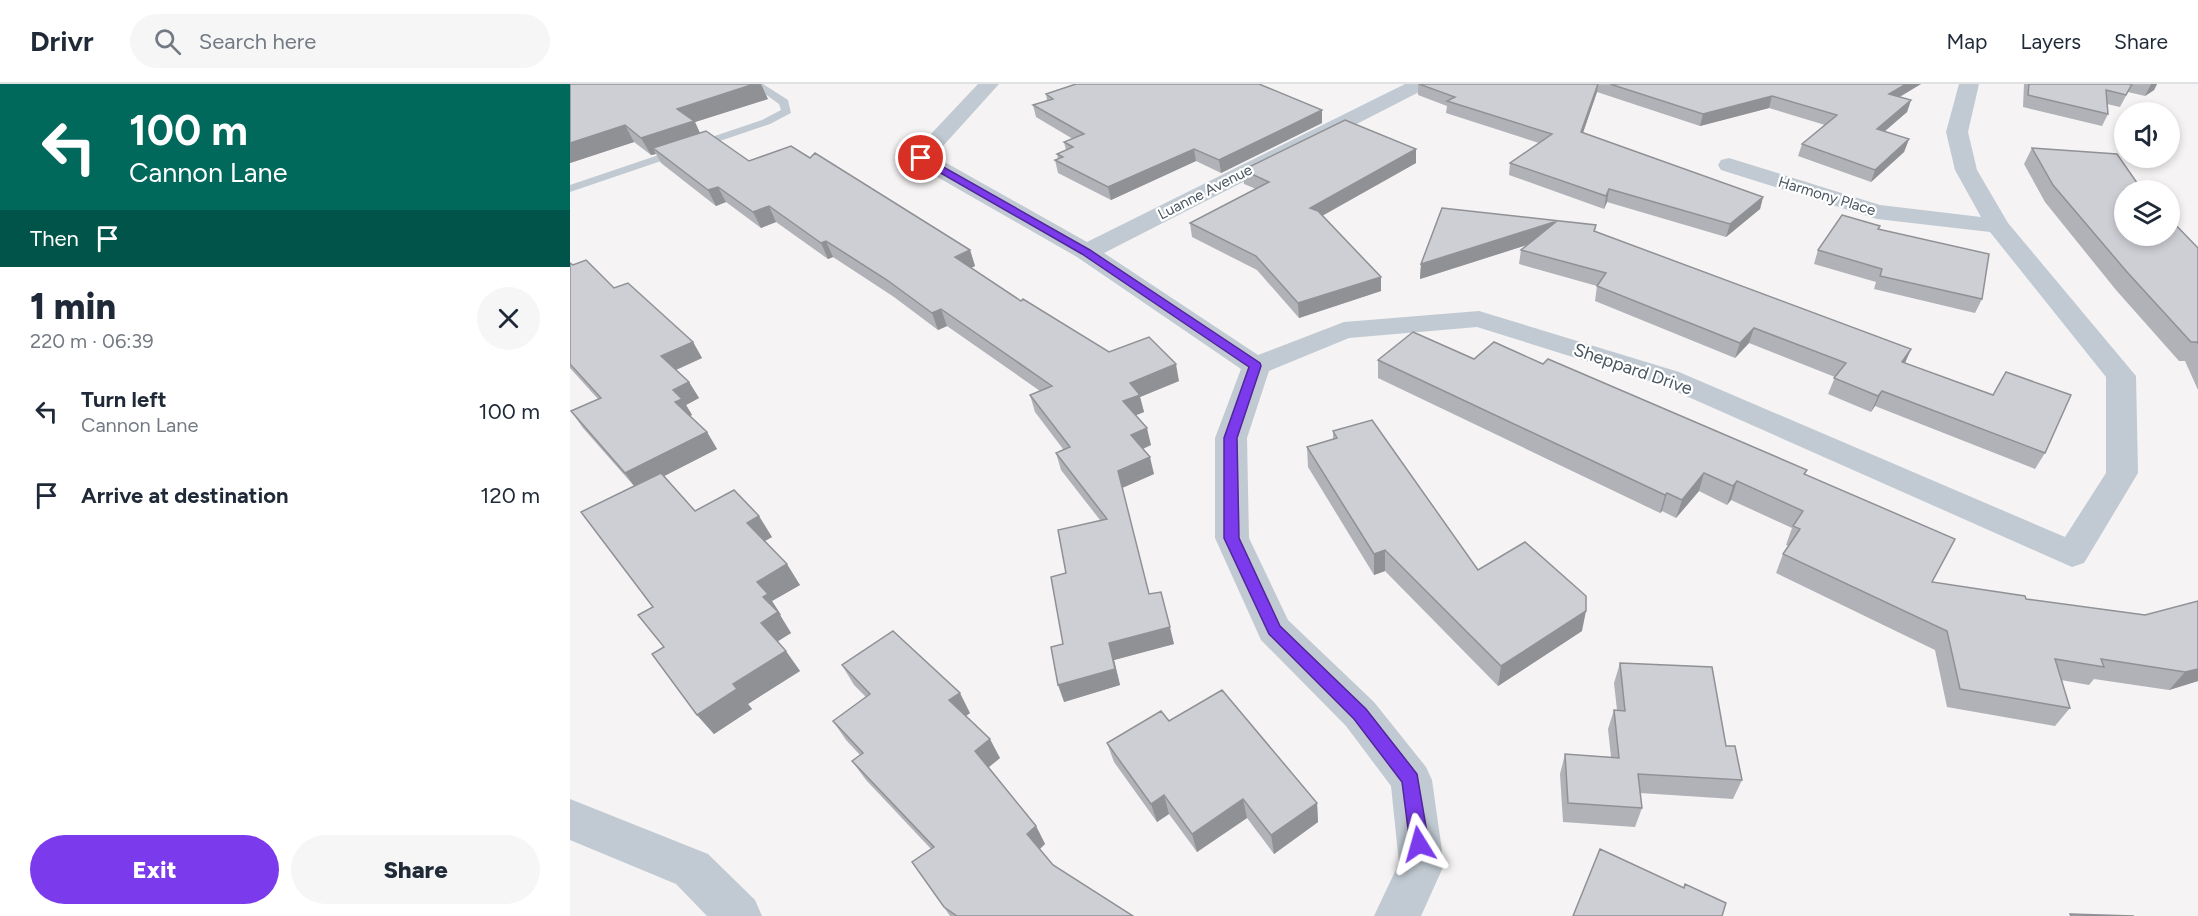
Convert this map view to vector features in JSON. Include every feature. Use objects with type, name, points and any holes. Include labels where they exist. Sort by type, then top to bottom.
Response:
[{"type":"street","points":[[989,84],[921,158],[1086,252],[1256,366],[1231,438],[1232,538],[1274,630],[1360,714],[1411,780],[1422,866],[1397,916]]},
{"type":"street","name":"Luanne Avenue","points":[[1086,252],[1420,84]]},
{"type":"street","name":"Sheppard Drive","points":[[1256,366],[1344,330],[1479,319],[1669,378],[2072,554],[2122,472],[2121,376],[1998,226],[1966,170],[1957,132],[1969,84]]},
{"type":"street","name":"Harmony Place","points":[[1729,165],[1877,212],[1998,226]]},
{"type":"street","points":[[570,819],[692,869],[739,916]]},
{"type":"lane","points":[[570,189],[766,122],[787,111],[784,102],[756,84]]},
{"type":"building","points":[[570,84],[754,84],[677,109],[694,121],[641,138],[625,125],[570,143]]},
{"type":"building","points":[[1076,84],[1259,84],[1322,110],[1219,160],[1194,149],[1108,187],[1055,160],[1063,157],[1057,154],[1073,147],[1064,142],[1084,134],[1033,105],[1053,99],[1046,94]]},
{"type":"building","points":[[1419,84],[1598,84],[1581,132],[1763,197],[1730,224],[1609,189],[1606,196],[1510,163],[1552,134],[1447,101],[1455,97]]},
{"type":"building","points":[[1610,84],[1906,84],[1889,94],[1911,100],[1877,129],[1909,139],[1875,170],[1802,144],[1837,115],[1772,96],[1703,114]]},
{"type":"building","points":[[2029,84],[2132,84],[2126,95],[2106,90],[2108,114],[2028,95]]},
{"type":"building","points":[[1345,120],[1416,149],[1310,208],[1318,211],[1381,277],[1298,303],[1256,256],[1190,223],[1269,182],[1243,170]]},
{"type":"building","points":[[706,131],[749,161],[791,146],[810,158],[815,153],[970,250],[955,257],[1021,301],[1023,299],[1109,352],[1149,337],[1176,364],[1130,383],[1140,395],[1123,401],[1147,428],[1131,435],[1150,457],[1118,471],[1149,594],[1161,592],[1170,627],[1109,643],[1115,669],[1058,685],[1051,647],[1063,644],[1051,577],[1066,573],[1058,530],[1107,519],[1056,453],[1070,447],[1030,395],[1052,386],[941,309],[932,313],[887,280],[826,241],[821,243],[769,206],[753,212],[718,187],[708,190],[653,148]]},
{"type":"building","points":[[2032,148],[2114,154],[2114,168],[2127,168],[2135,180],[2114,180],[2114,246],[2180,246],[2180,229],[2198,248],[2198,344],[2191,342],[2127,272],[2053,185]]},
{"type":"building","points":[[1442,208],[1596,225],[1594,231],[1911,349],[1902,362],[1993,395],[2006,372],[2071,395],[2045,453],[1882,391],[1878,396],[1834,378],[1846,363],[1754,328],[1740,343],[1597,286],[1606,273],[1521,250],[1557,221],[1421,264]]},
{"type":"building","points":[[1842,215],[1880,226],[1878,229],[1989,254],[1982,299],[1880,276],[1882,269],[1818,250]]},
{"type":"building","points":[[586,260],[614,288],[628,283],[693,342],[661,356],[689,382],[673,390],[682,399],[675,402],[707,432],[625,473],[571,411],[601,398],[570,364],[570,263],[573,265]]},
{"type":"building","points":[[1413,332],[1474,359],[1494,342],[1543,364],[1548,359],[1807,470],[1804,474],[1955,539],[1932,582],[2025,596],[2026,599],[2145,615],[2198,601],[2198,669],[2185,672],[2101,659],[2104,667],[2055,659],[2070,708],[1960,689],[1947,631],[1783,554],[1800,529],[1793,526],[1803,511],[1737,481],[1733,486],[1704,473],[1682,500],[1667,493],[1665,495],[1378,360]]},
{"type":"building","points":[[1372,420],[1478,570],[1525,542],[1586,596],[1586,611],[1501,666],[1385,550],[1374,554],[1307,447],[1337,438],[1333,431]]},
{"type":"building","points":[[661,473],[695,511],[734,490],[759,516],[747,523],[787,564],[757,582],[768,594],[763,597],[778,612],[761,623],[786,651],[733,684],[737,689],[697,715],[652,654],[664,647],[638,615],[653,607],[581,512]]},
{"type":"building","points":[[893,631],[960,693],[949,700],[990,739],[975,751],[1036,826],[1027,834],[1053,865],[1133,916],[957,916],[944,907],[912,862],[934,847],[852,761],[863,753],[833,721],[870,694],[842,665]]},
{"type":"building","points":[[1620,663],[1712,667],[1726,746],[1735,746],[1742,780],[1638,774],[1642,808],[1568,803],[1565,754],[1619,758],[1614,710],[1625,711]]},
{"type":"building","points":[[1222,690],[1317,803],[1271,835],[1243,799],[1192,834],[1164,795],[1151,804],[1107,743],[1161,711],[1169,721]]},
{"type":"building","points":[[1600,849],[1684,888],[1685,884],[1726,903],[1722,916],[1573,916]]},
{"type":"building","points":[[2070,914],[2134,916],[2071,916]]},
{"type":"route","points":[[921,158],[1086,252],[1256,366],[1231,438],[1232,538],[1274,630],[1360,714],[1411,780],[1419,844]]}]
